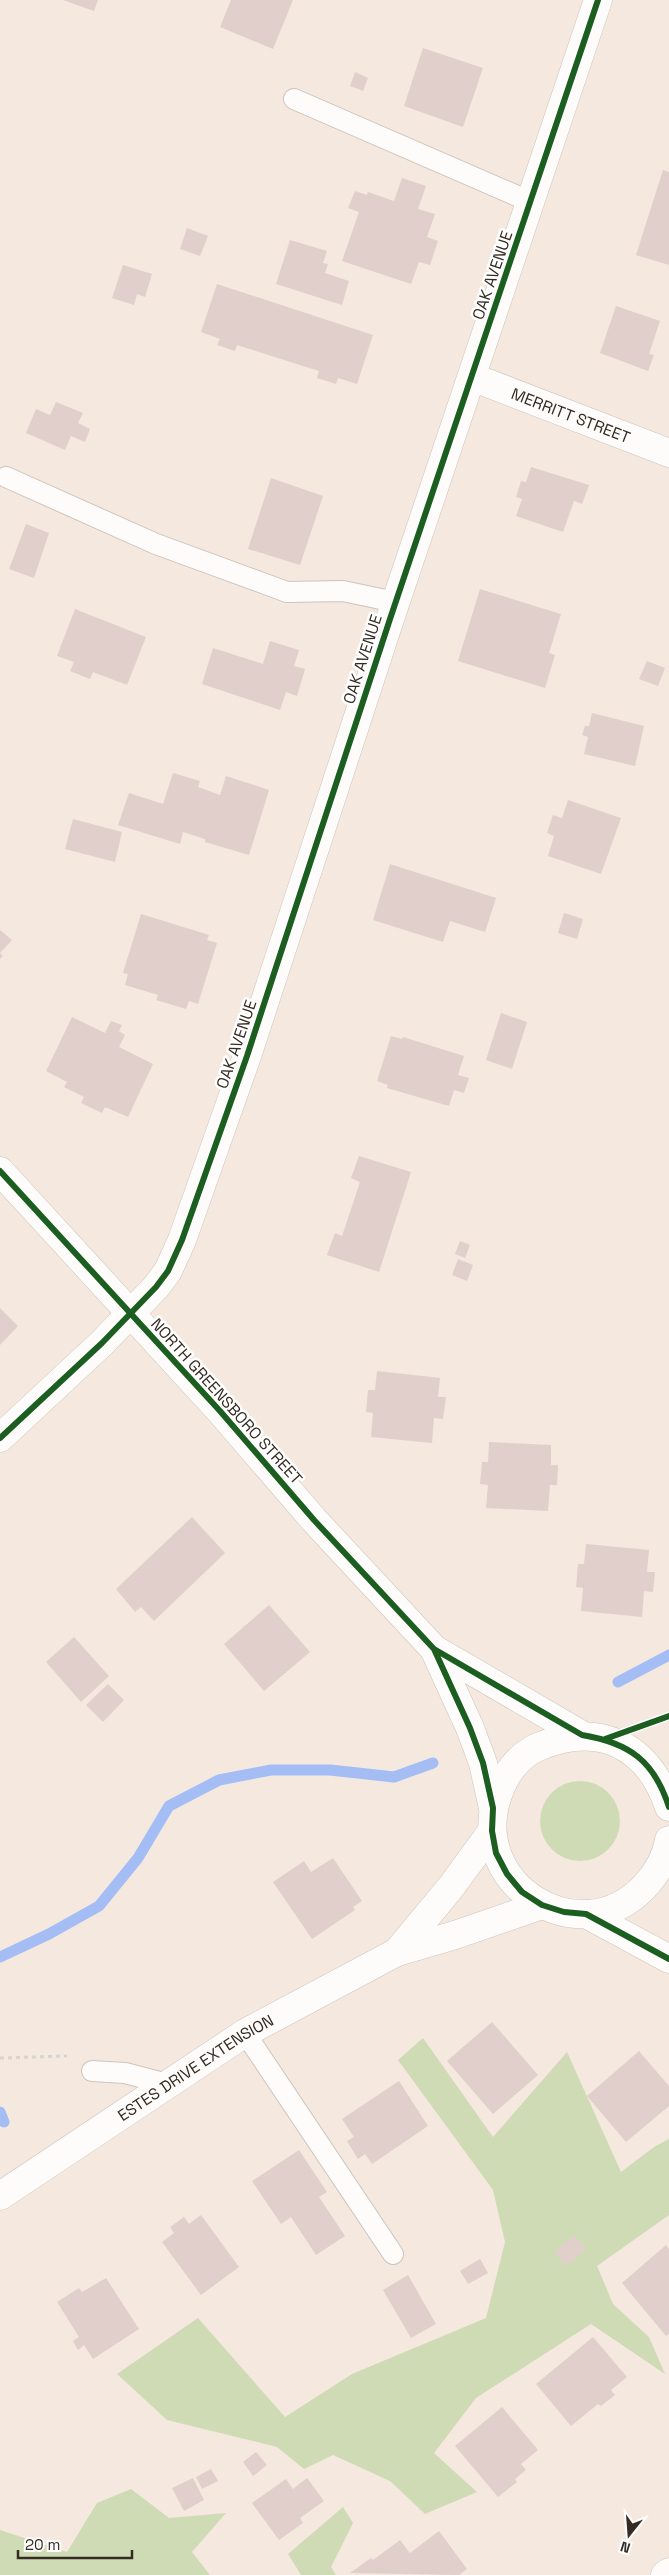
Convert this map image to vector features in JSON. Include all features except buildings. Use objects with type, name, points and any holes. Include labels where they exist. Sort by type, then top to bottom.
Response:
[{"type":"main road","name":"OAK AVENUE","points":[[0,1438],[14,1427],[156,1287],[168,1271],[182,1240],[248,1056],[395,602],[598,0]]},
{"type":"main road","name":"MERRITT STREET","points":[[472,377],[669,453]]},
{"type":"main road","name":"NORTH GREENSBORO STREET","points":[[0,1171],[220,1411],[314,1520],[434,1650],[582,1735]]},
{"type":"main road","name":"NORTH GREENSBORO STREET","points":[[434,1650],[470,1728],[483,1764],[496,1853],[507,1874],[522,1892],[542,1905],[564,1912],[586,1914]]},
{"type":"main road","points":[[582,1735],[605,1739],[628,1748],[647,1765],[662,1785],[669,1807]]},
{"type":"main road","name":"ESTES DRIVE EXTENSION","points":[[397,1952],[451,1887],[492,1820],[501,1785],[515,1764],[535,1748],[558,1739],[582,1735]]},
{"type":"main road","points":[[586,1914],[613,1908],[637,1894],[656,1874],[669,1847]]},
{"type":"main road","name":"ESTES DRIVE EXTENSION","points":[[0,2196],[245,2033],[397,1952],[455,1935],[542,1905]]},
{"type":"main road","points":[[586,1914],[669,1959]]},
{"type":"main road","points":[[665,2575],[669,2572]]},
{"type":"lane","points":[[294,99],[531,202]]},
{"type":"lane","points":[[6,476],[156,544],[287,592],[343,592],[395,602]]},
{"type":"lane","points":[[245,2033],[393,2254]]},
{"type":"lane","points":[[92,2071],[125,2073],[167,2084]]},
{"type":"path","points":[[0,2058],[50,2054],[81,2057],[92,2071]]},
{"type":"green space","points":[[580,1781],[595,1784],[608,1793],[617,1806],[620,1821],[617,1836],[608,1849],[595,1858],[580,1861],[565,1858],[552,1849],[543,1836],[540,1821],[543,1806],[552,1793],[565,1784]]},
{"type":"green space","points":[[423,2038],[493,2137],[567,2052],[621,2172],[654,2147],[669,2139],[669,2215],[597,2266],[613,2304],[649,2337],[665,2374],[591,2324],[476,2398],[434,2453],[477,2492],[425,2514],[390,2481],[333,2455],[304,2469],[277,2447],[167,2420],[117,2374],[198,2318],[285,2417],[352,2374],[486,2318],[505,2242],[493,2190],[398,2060]]},
{"type":"green space","points":[[131,2489],[169,2518],[226,2513],[192,2552],[210,2575],[0,2575],[0,2530],[67,2552],[97,2503]]},
{"type":"green space","points":[[343,2507],[353,2523],[331,2567],[336,2575],[301,2575],[288,2554]]},
{"type":"waterway","points":[[618,1682],[669,1655]]},
{"type":"waterway","points":[[0,1957],[49,1934],[99,1906],[138,1858],[169,1806],[219,1780],[271,1770],[330,1770],[394,1777],[433,1763]]},
{"type":"waterway","points":[[0,2112],[4,2122]]},
{"type":"cycle path","points":[[0,1438],[102,1343],[156,1287],[168,1271],[182,1240],[247,1056],[390,619],[598,0]]},
{"type":"cycle path","points":[[0,1171],[220,1411],[314,1520],[434,1649],[582,1735],[614,1743],[627,1749],[648,1766],[656,1777],[669,1807]]},
{"type":"cycle path","points":[[434,1649],[470,1728],[483,1763],[493,1808],[492,1831],[496,1853],[507,1874],[522,1892],[542,1905],[564,1912],[586,1914],[669,1959]]},
{"type":"cycle path","points":[[605,1739],[669,1716]]}]
